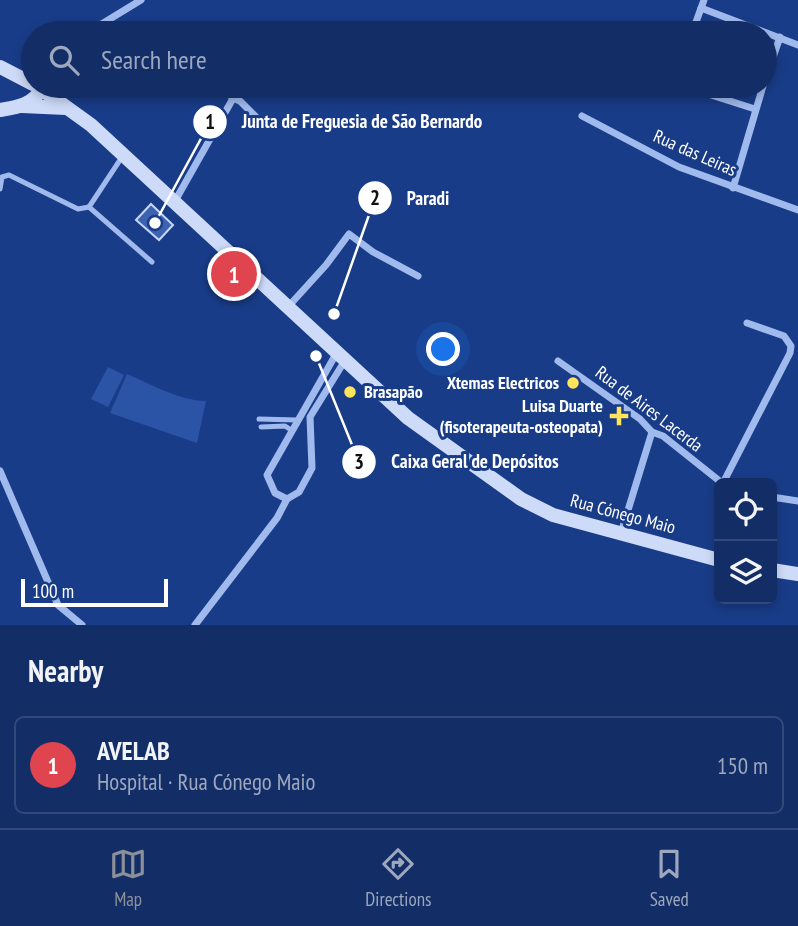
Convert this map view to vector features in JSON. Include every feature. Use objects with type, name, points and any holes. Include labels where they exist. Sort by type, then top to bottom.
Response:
[{"type":"main road","name":"Rua Cónego Maio","points":[[0,67],[21,77]]},
{"type":"main road","points":[[21,106],[35,98]]},
{"type":"main road","name":"Rua Cónego Maio","points":[[54,98],[124,154],[340,358],[408,418],[521,499],[553,515],[714,560]]},
{"type":"main road","points":[[0,110],[21,106],[66,108]]},
{"type":"main road","points":[[777,571],[798,574]]},
{"type":"street","points":[[107,21],[141,0]]},
{"type":"street","points":[[697,21],[703,4],[743,21]]},
{"type":"street","points":[[777,36],[798,45]]},
{"type":"street","points":[[777,46],[780,37]]},
{"type":"street","points":[[175,201],[232,98],[240,101],[264,125]]},
{"type":"street","points":[[721,98],[755,109]]},
{"type":"street","points":[[733,188],[759,98]]},
{"type":"street","name":"Rua das Leiras","points":[[582,116],[679,167],[798,210]]},
{"type":"street","points":[[287,308],[327,265],[349,234],[373,252],[418,276]]},
{"type":"street","points":[[725,478],[790,353],[791,346],[784,336],[747,323]]},
{"type":"street","points":[[288,499],[275,493],[267,475],[297,420],[340,358]]},
{"type":"street","points":[[195,625],[277,518],[288,499],[299,492],[312,468],[310,417],[340,358]]},
{"type":"street","name":"Rua de Aires Lacerda","points":[[558,361],[640,419],[652,432],[663,436],[716,478]]},
{"type":"street","points":[[621,533],[652,432]]},
{"type":"street","points":[[0,471],[58,605],[82,625]]},
{"type":"street","points":[[777,498],[798,501]]},
{"type":"lane","points":[[0,189],[2,177],[9,175],[78,209],[89,207],[124,154]]},
{"type":"lane","points":[[89,207],[152,262]]},
{"type":"lane","points":[[259,419],[297,420]]},
{"type":"lane","points":[[261,427],[285,426],[291,430]]},
{"type":"shaded area","points":[[108,367],[124,375],[108,407],[91,399]]},
{"type":"shaded area","points":[[127,374],[176,395],[206,401],[197,443],[110,413]]},
{"type":"building","points":[[151,204],[173,225],[159,240],[136,220]]},
{"type":"place","name":"Junta de Freguesia de São Bernardo","points":[[155,223]]},
{"type":"place","name":"AVELAB","points":[[234,274]]},
{"type":"place","name":"Paradi","points":[[334,314]]},
{"type":"place","name":"Caixa Geral de Depósitos","points":[[316,356]]},
{"type":"place","name":"Xtemas Electricos","points":[[573,383]]},
{"type":"place","name":"Brasapão","points":[[350,392]]},
{"type":"place","name":"Luisa Duarte (fisoterapeuta-osteopata)","points":[[619,416]]}]
